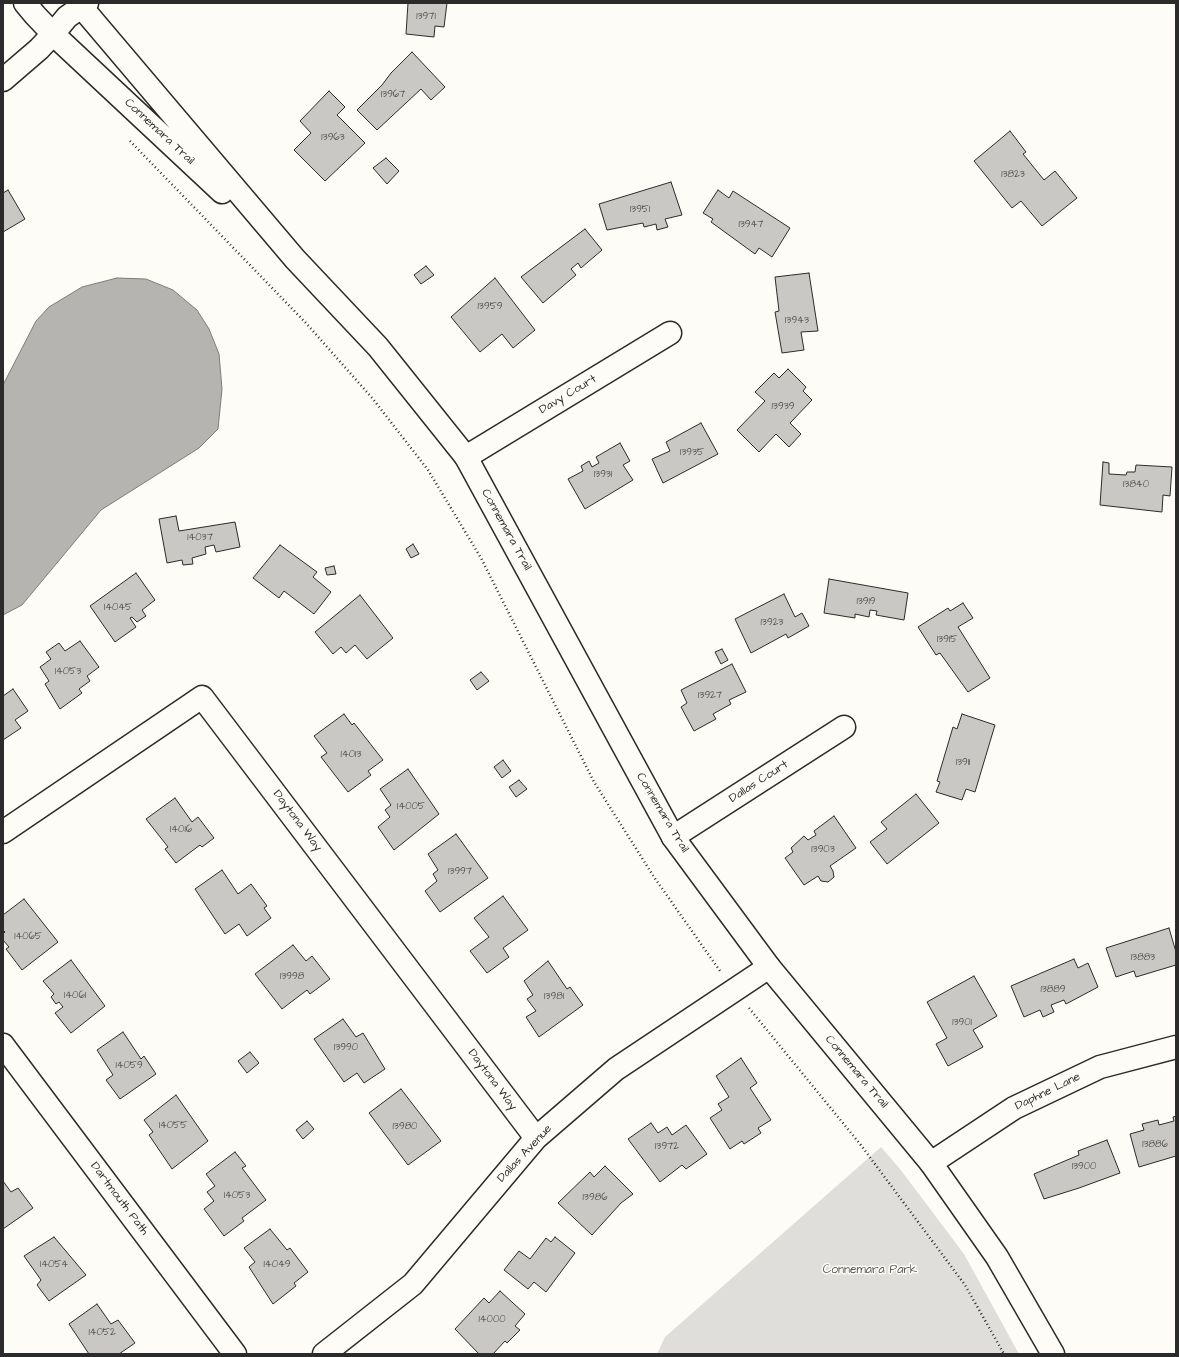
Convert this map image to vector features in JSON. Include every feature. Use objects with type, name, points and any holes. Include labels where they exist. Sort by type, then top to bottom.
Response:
[{"type":"street","name":"Connemara Trail","points":[[25,3],[54,34],[295,259]]},
{"type":"street","name":"Connemara Trail","points":[[78,7],[295,259],[378,347],[466,457],[673,837],[769,967],[931,1163],[997,1258],[1053,1354]]},
{"type":"street","points":[[3,80],[39,49],[78,7]]},
{"type":"street","name":"Davy Court","points":[[466,457],[670,333]]},
{"type":"street","name":"Daytona Way","points":[[3,832],[202,697],[536,1138]]},
{"type":"street","name":"Dallas Court","points":[[673,837],[844,728]]},
{"type":"street","name":"Dallas Avenue","points":[[324,1354],[413,1284],[536,1138],[616,1069],[769,967]]},
{"type":"street","name":"Dartmouth Path","points":[[3,1045],[236,1354]]},
{"type":"street","name":"Daphne Lane","points":[[931,1163],[1014,1108],[1028,1101],[1100,1067],[1176,1047]]},
{"type":"path","points":[[128,139],[305,322],[373,399],[428,470],[481,558],[594,782],[654,878],[734,990],[860,1144],[965,1285],[1004,1354]]},
{"type":"green space","name":"Connemara Park","points":[[881,1147],[900,1169],[964,1254],[1019,1354],[657,1354],[665,1337]]},
{"type":"shaded area","points":[[117,278],[146,279],[173,290],[197,310],[209,329],[219,354],[222,389],[218,429],[199,448],[101,510],[22,605],[3,615],[3,385],[36,321],[49,307],[82,287]]},
{"type":"building","points":[[408,3],[447,3],[444,27],[435,26],[434,37],[406,34]]},
{"type":"building","points":[[412,52],[445,87],[431,100],[421,89],[377,130],[357,110]]},
{"type":"building","points":[[329,91],[345,107],[337,115],[365,143],[325,181],[294,150],[311,133],[300,121]]},
{"type":"building","points":[[1010,131],[1026,152],[1023,154],[1044,180],[1055,171],[1077,198],[1042,226],[1021,201],[1012,208],[974,161]]},
{"type":"building","points":[[386,158],[399,171],[387,184],[373,168]]},
{"type":"building","points":[[671,182],[682,215],[665,219],[668,227],[657,230],[656,224],[644,227],[643,223],[607,230],[599,204]]},
{"type":"building","points":[[8,190],[25,219],[3,232],[3,193]]},
{"type":"building","points":[[718,190],[729,198],[733,191],[790,228],[772,257],[759,248],[755,254],[711,222],[713,219],[703,213]]},
{"type":"building","points":[[585,229],[602,250],[581,268],[578,263],[571,269],[576,275],[543,303],[521,277]]},
{"type":"building","points":[[426,266],[434,275],[421,284],[414,275]]},
{"type":"building","points":[[809,273],[818,331],[801,332],[804,350],[782,353],[775,312],[779,311],[775,277]]},
{"type":"building","points":[[495,278],[535,330],[513,348],[502,334],[480,352],[451,317]]},
{"type":"building","points":[[788,369],[806,387],[803,391],[812,400],[790,423],[801,434],[789,447],[776,434],[759,452],[737,430],[765,401],[755,392],[774,373],[779,378]]},
{"type":"building","points":[[701,423],[718,454],[663,483],[652,459],[670,451],[666,442]]},
{"type":"building","points":[[620,443],[630,461],[623,465],[633,480],[585,509],[568,479],[583,471],[581,466],[589,461],[592,467],[599,463],[596,457]]},
{"type":"building","points":[[1103,462],[1109,463],[1109,474],[1126,475],[1127,472],[1135,472],[1136,465],[1172,467],[1170,496],[1163,495],[1162,512],[1100,505]]},
{"type":"building","points":[[176,516],[179,531],[235,522],[240,547],[216,552],[214,545],[205,547],[206,554],[192,558],[193,564],[183,565],[182,560],[167,563],[159,519]]},
{"type":"building","points":[[413,544],[419,554],[411,558],[406,549]]},
{"type":"building","points":[[280,545],[317,572],[313,577],[331,592],[314,614],[284,591],[279,598],[253,578]]},
{"type":"building","points":[[334,566],[336,574],[327,575],[325,568]]},
{"type":"building","points":[[136,573],[155,600],[142,610],[146,616],[137,622],[132,617],[130,618],[136,627],[115,642],[90,606]]},
{"type":"building","points":[[829,579],[908,593],[904,620],[876,615],[877,611],[870,610],[869,617],[855,614],[855,618],[824,613]]},
{"type":"building","points":[[784,594],[795,617],[802,613],[809,626],[788,638],[786,634],[751,653],[735,619]]},
{"type":"building","points":[[360,595],[393,638],[367,659],[355,645],[346,653],[341,647],[333,654],[315,632]]},
{"type":"building","points":[[963,603],[973,618],[958,627],[990,678],[968,692],[940,653],[936,655],[918,627],[948,608],[950,611]]},
{"type":"building","points":[[80,641],[99,667],[87,676],[90,681],[79,689],[82,693],[60,709],[45,684],[49,681],[40,667],[51,659],[46,652],[59,643],[65,651]]},
{"type":"building","points":[[722,649],[728,660],[721,664],[715,652]]},
{"type":"building","points":[[732,664],[746,692],[729,700],[731,704],[713,714],[716,719],[694,731],[681,707],[687,703],[681,690]]},
{"type":"building","points":[[481,672],[489,681],[477,690],[470,680]]},
{"type":"building","points":[[13,689],[28,711],[15,720],[21,728],[3,740],[3,696]]},
{"type":"building","points":[[344,714],[352,725],[354,723],[383,760],[368,771],[371,775],[348,792],[321,757],[327,753],[314,736]]},
{"type":"building","points":[[962,714],[995,725],[975,792],[966,789],[962,800],[936,792],[940,782],[937,781],[953,727],[957,729]]},
{"type":"building","points":[[503,760],[511,771],[502,778],[494,767]]},
{"type":"building","points":[[408,769],[439,814],[394,850],[378,827],[390,817],[385,810],[391,805],[380,789]]},
{"type":"building","points":[[519,780],[527,789],[516,797],[509,787]]},
{"type":"building","points":[[916,794],[939,823],[887,864],[870,842],[887,829],[881,822]]},
{"type":"building","points":[[175,798],[192,822],[198,817],[214,838],[202,847],[200,845],[176,863],[165,849],[168,847],[146,819]]},
{"type":"building","points":[[834,816],[856,848],[830,866],[834,877],[828,882],[821,881],[818,876],[804,885],[785,858],[793,852],[791,848],[804,836],[808,840],[816,835],[814,831]]},
{"type":"building","points":[[456,834],[488,878],[440,912],[425,891],[437,881],[433,874],[438,870],[428,854]]},
{"type":"building","points":[[222,870],[238,894],[251,884],[267,906],[264,908],[271,918],[247,936],[239,924],[225,934],[195,889]]},
{"type":"building","points":[[503,896],[528,930],[503,948],[509,957],[487,973],[470,951],[489,937],[474,918]]},
{"type":"building","points":[[24,899],[58,942],[22,970],[6,949],[9,947],[3,940],[3,934],[5,932],[3,930],[3,915]]},
{"type":"building","points":[[1169,928],[1176,952],[1176,965],[1136,977],[1134,971],[1116,977],[1106,948]]},
{"type":"building","points":[[293,945],[306,961],[312,956],[330,979],[310,994],[307,990],[282,1009],[255,974]]},
{"type":"building","points":[[1074,959],[1078,968],[1088,963],[1098,987],[1066,1004],[1064,1000],[1051,1005],[1054,1012],[1043,1017],[1040,1010],[1024,1017],[1011,986]]},
{"type":"building","points":[[71,960],[105,1006],[71,1033],[55,1013],[63,1007],[59,1002],[56,1004],[51,997],[54,994],[43,981]]},
{"type":"building","points":[[548,961],[567,989],[570,987],[583,1005],[539,1037],[526,1017],[536,1011],[527,999],[533,995],[524,981]]},
{"type":"building","points":[[974,976],[997,1016],[973,1030],[983,1047],[948,1066],[936,1044],[947,1038],[927,1002]]},
{"type":"building","points":[[343,1019],[356,1037],[363,1033],[385,1069],[364,1083],[357,1073],[344,1082],[314,1039]]},
{"type":"building","points":[[123,1032],[141,1059],[144,1056],[156,1074],[120,1099],[106,1080],[113,1075],[97,1050]]},
{"type":"building","points":[[250,1052],[259,1063],[247,1073],[238,1061]]},
{"type":"building","points":[[741,1058],[757,1083],[750,1088],[771,1120],[758,1128],[761,1133],[744,1144],[742,1141],[730,1149],[710,1118],[722,1110],[718,1104],[729,1097],[716,1076]]},
{"type":"building","points":[[401,1089],[441,1141],[408,1165],[369,1113]]},
{"type":"building","points":[[176,1095],[208,1141],[172,1169],[149,1135],[153,1132],[144,1120]]},
{"type":"building","points":[[1176,1116],[1176,1156],[1139,1167],[1130,1134],[1144,1130],[1142,1124],[1158,1120],[1159,1125],[1174,1121],[1173,1117]]},
{"type":"building","points":[[307,1121],[314,1129],[303,1139],[296,1130]]},
{"type":"building","points":[[651,1123],[658,1133],[667,1127],[672,1135],[686,1125],[707,1154],[686,1169],[682,1165],[660,1182],[628,1139]]},
{"type":"building","points":[[1107,1140],[1120,1173],[1044,1199],[1034,1174],[1079,1155],[1078,1151]]},
{"type":"building","points":[[235,1152],[246,1166],[242,1168],[266,1200],[242,1218],[244,1221],[224,1236],[204,1209],[214,1201],[207,1192],[215,1186],[206,1174]]},
{"type":"building","points":[[605,1166],[633,1194],[621,1203],[592,1235],[558,1203],[590,1172],[594,1177]]},
{"type":"building","points":[[3,1181],[11,1192],[18,1188],[33,1208],[3,1229]]},
{"type":"building","points":[[270,1229],[287,1250],[290,1248],[308,1272],[294,1283],[296,1286],[273,1304],[249,1267],[255,1262],[244,1248]]},
{"type":"building","points":[[54,1237],[86,1275],[49,1301],[37,1285],[41,1280],[24,1256]]},
{"type":"building","points":[[555,1237],[575,1253],[546,1292],[534,1282],[528,1289],[504,1270],[519,1251],[530,1259],[546,1238],[551,1242]]},
{"type":"building","points":[[500,1291],[525,1314],[515,1326],[520,1330],[507,1343],[505,1341],[493,1354],[479,1354],[455,1329],[484,1298],[489,1303]]},
{"type":"building","points":[[97,1304],[111,1324],[118,1320],[135,1343],[119,1354],[89,1354],[69,1324]]}]
